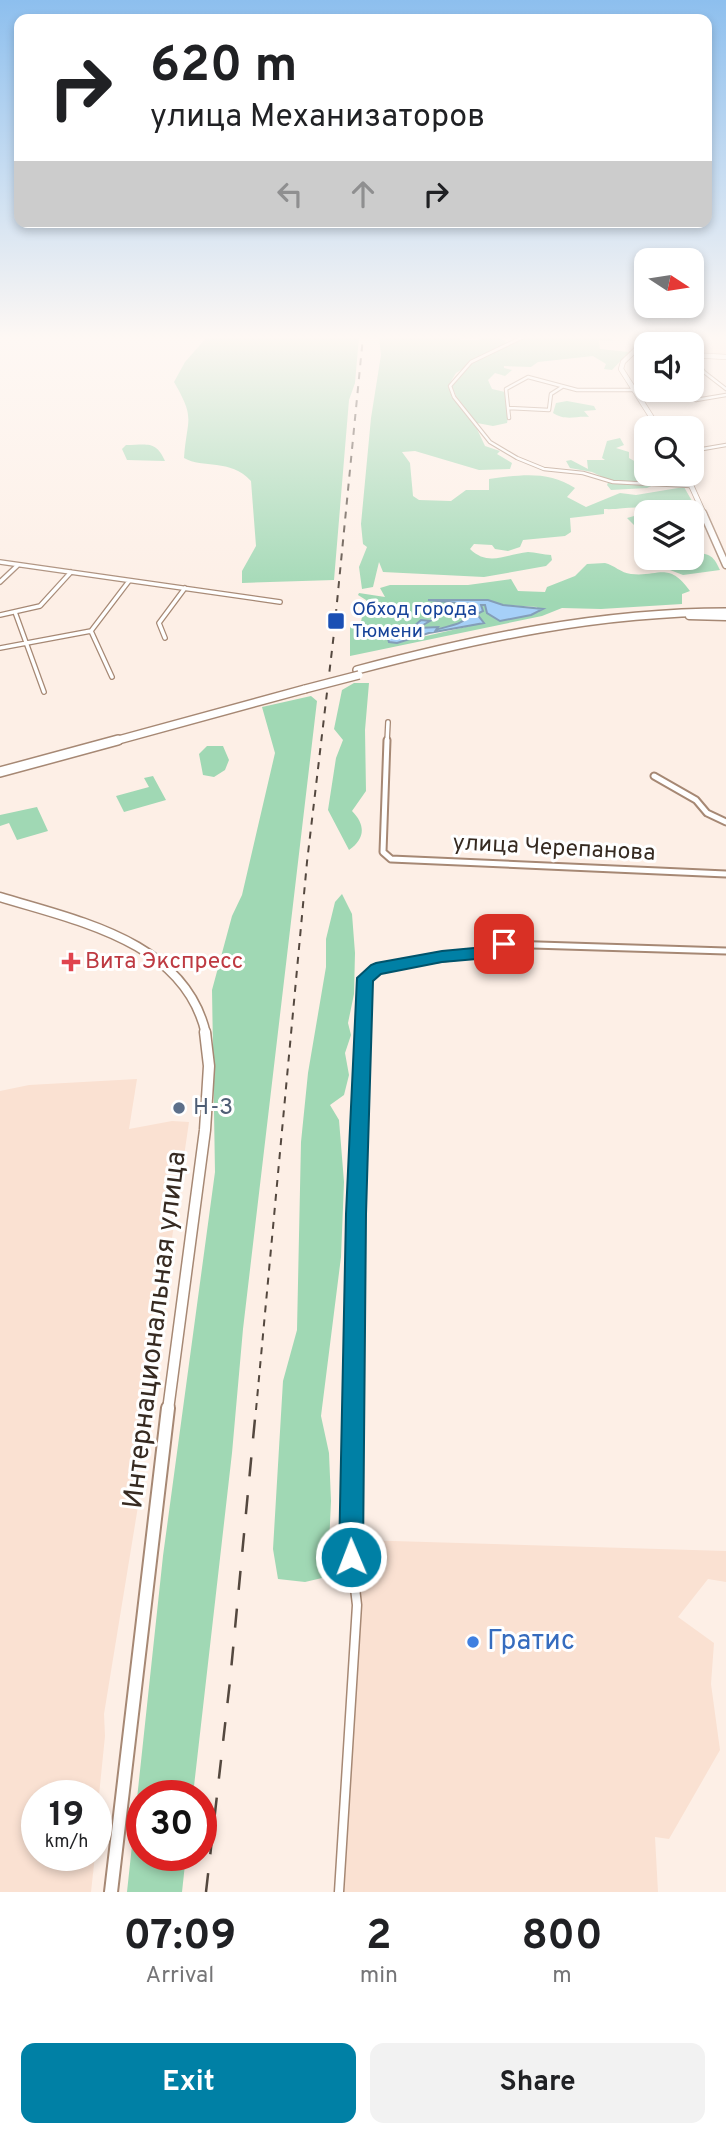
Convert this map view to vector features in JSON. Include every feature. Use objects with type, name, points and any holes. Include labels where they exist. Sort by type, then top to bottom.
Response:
[{"type":"highway","points":[[0,766],[549,625],[670,612],[726,614]]},
{"type":"highway","points":[[358,672],[562,627],[686,615],[726,614]]},
{"type":"highway","points":[[0,772],[304,686]]},
{"type":"street","points":[[476,425],[489,442],[544,469],[583,473],[612,482],[634,483]]},
{"type":"street","points":[[704,449],[726,445]]},
{"type":"street","points":[[691,486],[726,565]]},
{"type":"street","points":[[0,562],[280,602]]},
{"type":"street","points":[[0,582],[18,565]]},
{"type":"street","points":[[0,615],[40,606],[71,572]]},
{"type":"street","points":[[0,648],[91,631],[130,580]]},
{"type":"street","points":[[165,638],[159,623],[184,589]]},
{"type":"street","points":[[15,612],[44,692]]},
{"type":"street","points":[[91,631],[111,677]]},
{"type":"street","name":"улица Черепанова","points":[[388,722],[383,852],[391,859],[726,874]]},
{"type":"street","points":[[654,776],[696,800],[707,813],[726,822]]},
{"type":"street","name":"Интернациональная улица","points":[[0,897],[97,929],[150,953],[169,967],[183,985],[197,1008],[207,1034],[209,1066],[205,1124],[179,1310],[111,1892]]},
{"type":"street","points":[[339,1892],[357,1605],[350,1546],[351,1449],[365,978],[369,974],[402,963],[488,953],[504,944],[726,951]]},
{"type":"shaded area","points":[[137,1079],[129,1129],[172,1121],[189,1122],[136,1484],[141,1488],[104,1714],[105,1736],[101,1780],[21,1780],[21,1871],[93,1871],[91,1892],[0,1892],[0,1091],[29,1085]]},
{"type":"shaded area","points":[[359,1540],[726,1551],[726,1582],[708,1579],[678,1617],[714,1643],[711,1684],[720,1750],[669,1839],[655,1837],[658,1892],[342,1892],[360,1579]]},
{"type":"green space","points":[[347,425],[334,580],[242,583],[242,571],[256,546],[251,481],[234,469],[184,458],[188,426]]},
{"type":"green space","points":[[370,425],[474,425],[485,446],[500,451],[497,454],[512,463],[510,469],[479,470],[415,451],[402,452],[410,463],[413,496],[419,500],[451,501],[466,490],[489,490],[489,479],[522,475],[544,476],[565,482],[575,488],[567,497],[586,507],[620,493],[636,495],[684,487],[691,500],[634,500],[634,507],[604,509],[604,514],[570,518],[571,532],[565,536],[523,540],[520,547],[508,551],[495,549],[492,545],[474,544],[470,549],[491,558],[528,552],[551,555],[552,560],[546,566],[484,577],[383,572],[379,562],[373,587],[362,589],[359,567],[367,547],[363,544],[361,524]]},
{"type":"green space","points":[[620,438],[624,445],[616,448],[629,452],[629,458],[634,461],[634,486],[651,486],[611,490],[607,485],[609,480],[592,472],[570,468],[566,461],[571,460],[588,469],[587,460],[605,460],[602,458],[607,441]]},
{"type":"green space","points":[[126,445],[150,445],[162,454],[165,461],[127,460],[122,449]]},
{"type":"green space","points":[[634,516],[634,525],[627,518]]},
{"type":"green space","points":[[704,554],[715,561],[720,570],[683,575],[670,570],[704,570]]},
{"type":"green space","points":[[605,563],[631,574],[669,573],[676,576],[690,591],[682,594],[682,604],[601,609],[562,608],[542,616],[350,656],[350,627],[361,622],[363,611],[369,606],[359,593],[385,597],[380,588],[390,585],[468,585],[511,579],[518,591],[545,592],[547,587],[575,576],[587,564]],"holes":[[[488,600],[503,605],[537,607],[539,612],[500,621],[485,604],[481,605],[483,611],[477,613],[483,623],[413,639],[386,638],[391,627],[412,628],[421,620],[428,621],[416,628],[442,628],[467,620],[470,613],[468,604],[454,601]]]},
{"type":"green space","points":[[354,683],[369,683],[365,730],[366,791],[352,811],[360,821],[361,837],[349,850],[328,810],[336,758],[343,740],[334,729],[342,690]]},
{"type":"green space","points":[[311,696],[317,701],[243,1329],[232,1453],[195,1780],[139,1780],[163,1556],[215,1172],[212,990],[232,916],[242,895],[275,753],[262,707]]},
{"type":"green space","points":[[207,746],[223,746],[229,760],[225,770],[214,777],[203,775],[199,754]]},
{"type":"green space","points":[[153,776],[166,800],[124,812],[116,796],[149,787],[144,778]]},
{"type":"green space","points":[[37,807],[48,831],[17,840],[9,823],[0,826],[0,815]]},
{"type":"green space","points":[[342,894],[352,914],[355,953],[354,994],[348,1023],[351,1035],[345,1053],[349,1075],[344,1095],[330,1105],[339,1120],[344,1182],[341,1257],[321,1416],[329,1453],[329,1545],[322,1578],[305,1582],[278,1579],[273,1549],[283,1381],[297,1330],[301,1142],[308,1073],[326,967],[326,939],[335,902]]},
{"type":"green space","points":[[129,1871],[184,1871],[182,1892],[127,1892]]},
{"type":"water","points":[[428,600],[488,600],[503,605],[543,609],[531,615],[500,621],[487,613],[485,605],[481,605],[483,611],[477,614],[484,623],[429,633],[397,643],[389,642],[386,633],[391,627],[412,628],[421,620],[430,621],[418,628],[438,627],[436,630],[459,623],[470,614],[466,611],[467,604]]},
{"type":"railway","points":[[256,1410],[307,862],[334,633],[354,425]]},
{"type":"railway","points":[[206,1892],[230,1681],[256,1408]]},
{"type":"place","name":"Обход города Тюмени","points":[[336,621]]},
{"type":"place","name":"Вита Экспресс","points":[[71,962]]},
{"type":"place","name":"Н-3","points":[[179,1108]]},
{"type":"place","name":"Гратис","points":[[473,1642]]},
{"type":"route","points":[[351,1557],[356,1214],[365,978],[376,969],[442,956],[488,953],[504,944]]}]
